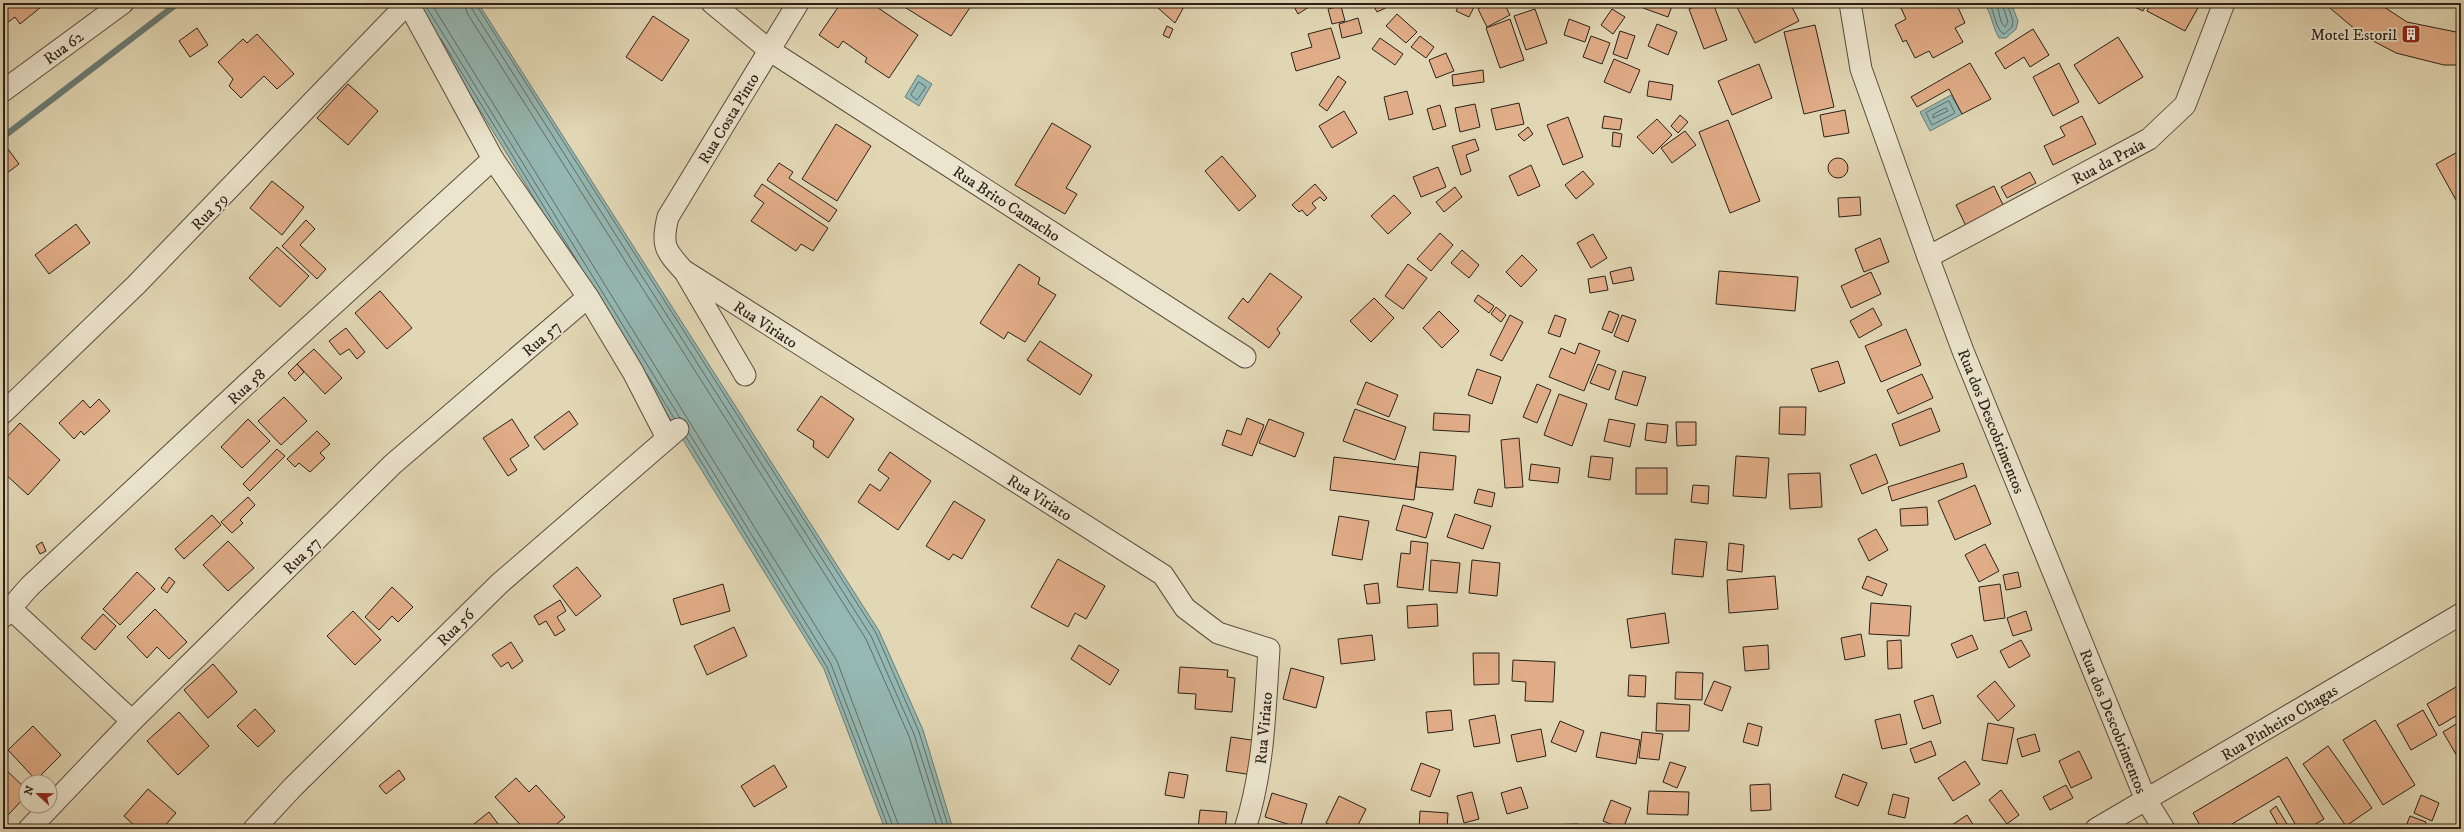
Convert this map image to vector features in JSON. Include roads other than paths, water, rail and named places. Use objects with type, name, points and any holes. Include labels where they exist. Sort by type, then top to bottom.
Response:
[{"type":"street","name":"Rua 62","points":[[3,91],[123,3]]},
{"type":"street","points":[[408,3],[493,159],[588,297]]},
{"type":"street","name":"Rua 59","points":[[3,413],[136,285],[408,3]]},
{"type":"street","name":"Rua Brito Camacho","points":[[712,3],[769,50],[1245,357]]},
{"type":"street","name":"Rua Costa Pinto","points":[[663,236],[668,218],[798,3]]},
{"type":"street","name":"Rua dos Descobrimentos","points":[[1850,3],[1861,69],[1962,351],[2146,800],[2164,829]]},
{"type":"street","name":"Rua da Praia","points":[[1928,257],[2149,139],[2185,105],[2224,3]]},
{"type":"street","name":"Rua 58","points":[[7,613],[29,587],[272,361],[493,159]]},
{"type":"street","name":"Rua Viriato","points":[[663,236],[669,254],[683,270],[1163,575],[1185,608],[1218,633],[1269,649],[1264,735],[1256,794],[1246,829]]},
{"type":"street","points":[[683,270],[745,375]]},
{"type":"street","name":"Rua 56","points":[[254,829],[293,787],[499,584],[673,434],[588,297]]},
{"type":"street","name":"Rua 57","points":[[29,829],[132,721],[392,464],[588,297]]},
{"type":"street","points":[[7,613],[132,721]]},
{"type":"street","name":"Rua Pinheiro Chagas","points":[[2096,829],[2461,614]]},
{"type":"water","points":[[414,3],[478,3],[879,631],[923,730],[953,829],[885,829],[824,669]]},
{"type":"water","points":[[1984,3],[2011,3],[2018,21],[2016,29],[2006,38],[1999,38],[1989,11]]},
{"type":"water","points":[[918,75],[932,84],[919,106],[905,97]]},
{"type":"water","points":[[1951,95],[1962,114],[1930,131],[1920,112]]},
{"type":"waterway","points":[[3,137],[178,3]]},
{"type":"place","name":"Motel Estoril","points":[[2411,34]]}]
